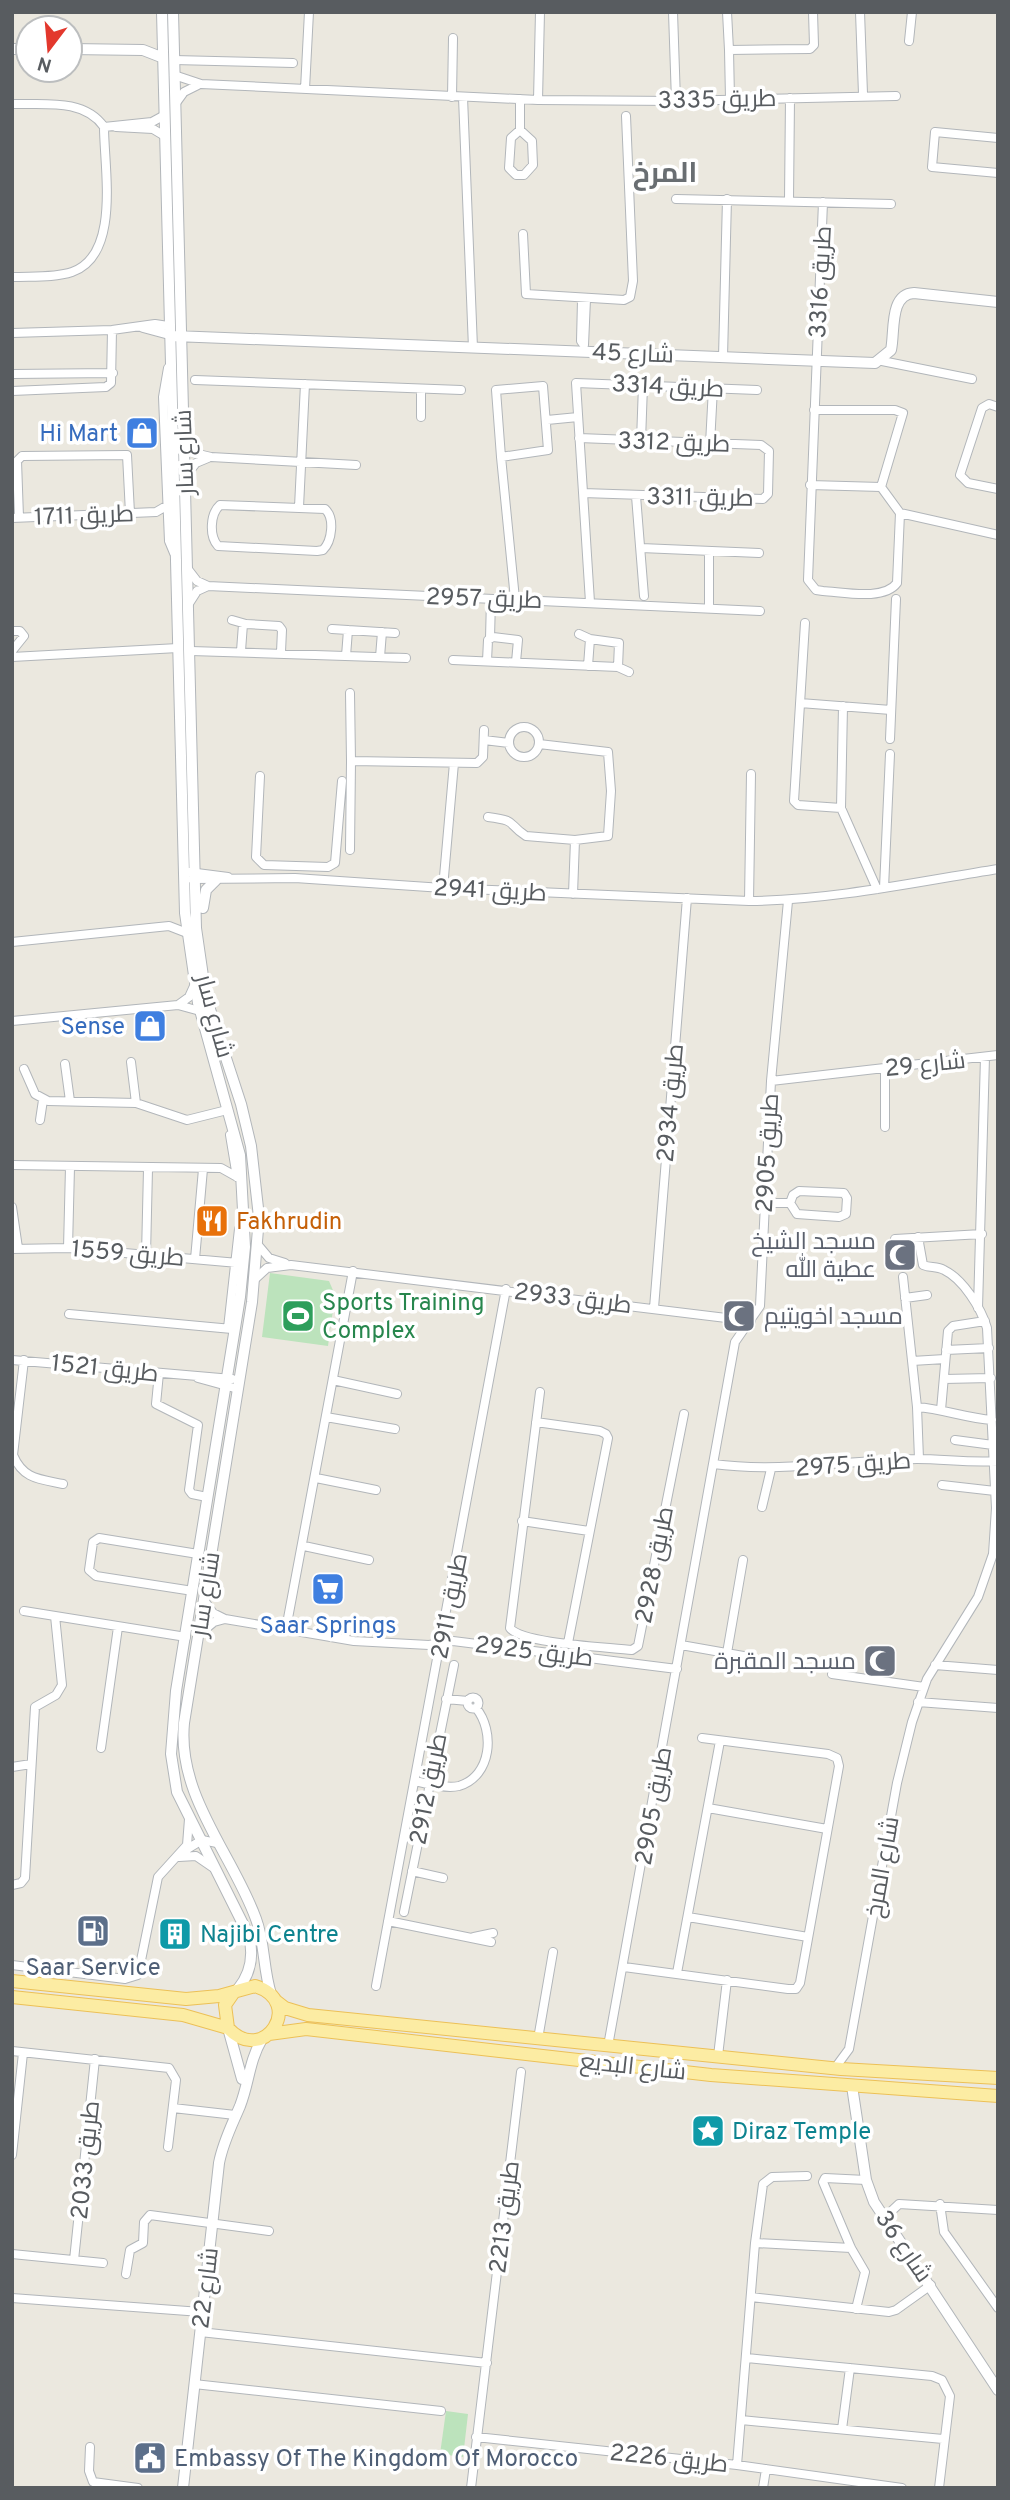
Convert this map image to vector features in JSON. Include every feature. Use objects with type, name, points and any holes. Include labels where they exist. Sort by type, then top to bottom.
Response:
[{"type":"main road","points":[[12,1981],[186,1999],[255,1986],[274,1997],[279,2019],[266,2037],[243,2039],[228,2028],[183,2015],[14,1999]]},
{"type":"main road","points":[[228,2028],[225,2005],[236,1990]]},
{"type":"main road","name":"شارع البديع","points":[[274,1997],[285,2008],[307,2015],[835,2068],[998,2078]]},
{"type":"main road","name":"شارع البديع","points":[[266,2037],[306,2029],[711,2075],[998,2096]]},
{"type":"street","name":"شارع سار","points":[[162,12],[161,57],[178,648],[190,876],[198,949],[211,1014],[241,1104],[251,1146],[258,1195],[255,1279],[198,1635],[184,1745],[192,1782],[218,1843],[257,1920],[274,1997]]},
{"type":"street","name":"شارع سار","points":[[173,12],[191,651],[190,876],[185,913],[194,986],[237,1135],[244,1190],[244,1265],[198,1554],[171,1754],[177,1792],[252,1947],[249,1970],[236,1990]]},
{"type":"street","points":[[305,89],[309,12]]},
{"type":"street","points":[[537,100],[540,12]]},
{"type":"street","points":[[673,12],[676,101]]},
{"type":"street","points":[[727,12],[730,99]]},
{"type":"street","points":[[729,50],[810,49],[814,45],[813,12]]},
{"type":"street","points":[[860,12],[863,94]]},
{"type":"street","points":[[909,41],[912,12]]},
{"type":"street","points":[[136,50],[162,37]]},
{"type":"street","points":[[452,97],[453,38]]},
{"type":"street","points":[[84,49],[136,50],[161,57]]},
{"type":"street","points":[[174,60],[293,63]]},
{"type":"street","name":"طريق 3335","points":[[174,75],[187,82],[201,84],[537,100],[676,101],[863,94],[896,96]]},
{"type":"street","points":[[175,106],[184,92],[201,84]]},
{"type":"street","points":[[463,97],[473,348]]},
{"type":"street","name":"طريق 3316","points":[[789,200],[790,98]]},
{"type":"street","points":[[520,99],[520,130],[509,144],[509,168],[516,175],[524,175],[533,165],[532,141],[520,130]]},
{"type":"street","points":[[12,104],[50,104],[79,109],[91,114],[104,127],[105,227],[97,252],[74,271],[12,277]]},
{"type":"street","points":[[117,127],[152,122],[163,116]]},
{"type":"street","points":[[523,234],[526,294],[584,300],[624,300],[632,294],[626,116]]},
{"type":"street","points":[[104,127],[153,130],[163,135]]},
{"type":"street","points":[[998,138],[935,132],[932,167],[998,173]]},
{"type":"street","name":"طريق 3316","points":[[676,199],[891,204]]},
{"type":"street","points":[[723,357],[727,199]]},
{"type":"street","name":"طريق 3316","points":[[823,202],[808,580],[816,590],[876,593],[894,587],[897,583],[900,513]]},
{"type":"street","points":[[972,379],[882,361],[891,350],[897,303],[904,295],[914,293],[998,302]]},
{"type":"street","points":[[584,300],[584,348]]},
{"type":"street","points":[[12,333],[112,330],[155,324],[169,331]]},
{"type":"street","points":[[12,391],[106,387],[111,383],[113,373],[112,330]]},
{"type":"street","name":"شارع 45","points":[[169,331],[217,336],[473,348],[584,348],[723,357],[868,363],[882,361]]},
{"type":"street","points":[[169,362],[163,397],[169,541],[175,553]]},
{"type":"street","points":[[12,374],[113,373]]},
{"type":"street","points":[[195,380],[461,390]]},
{"type":"street","name":"طريق 3314","points":[[578,418],[575,385],[578,382],[757,390]]},
{"type":"street","points":[[299,507],[305,384]]},
{"type":"street","points":[[640,441],[643,385]]},
{"type":"street","points":[[500,457],[548,450],[543,386],[496,390],[500,457],[515,599]]},
{"type":"street","points":[[421,388],[421,417]]},
{"type":"street","points":[[710,444],[713,388]]},
{"type":"street","points":[[998,407],[989,404],[982,408],[960,475],[968,483],[998,489]]},
{"type":"street","points":[[814,410],[895,410],[903,413],[881,487]]},
{"type":"street","points":[[547,420],[578,418],[590,602]]},
{"type":"street","name":"طريق 3312","points":[[579,438],[768,448]]},
{"type":"street","points":[[184,443],[194,453],[211,457],[356,465]]},
{"type":"street","name":"طريق 3311","points":[[583,493],[763,499],[768,494],[768,448]]},
{"type":"street","points":[[15,517],[17,461],[22,456],[127,455],[130,513]]},
{"type":"street","points":[[185,477],[196,463],[211,457]]},
{"type":"street","points":[[810,485],[881,487]]},
{"type":"street","points":[[881,487],[900,513],[998,535]]},
{"type":"street","points":[[636,496],[644,596]]},
{"type":"street","name":"طريق 1711","points":[[15,517],[156,512],[168,505]]},
{"type":"street","points":[[220,505],[299,507],[325,509],[330,514],[329,542],[323,550],[223,548],[212,538],[214,512],[220,505]]},
{"type":"street","name":"طريق 1711","points":[[156,512],[168,521]]},
{"type":"street","points":[[641,548],[760,553]]},
{"type":"street","points":[[709,551],[709,608]]},
{"type":"street","points":[[187,568],[197,581],[208,586]]},
{"type":"street","points":[[188,605],[197,591],[208,586]]},
{"type":"street","name":"طريق 2957","points":[[208,586],[760,611]]},
{"type":"street","points":[[487,661],[491,599]]},
{"type":"street","points":[[890,739],[896,599]]},
{"type":"street","points":[[232,620],[243,624],[281,627],[282,653]]},
{"type":"street","points":[[805,623],[794,801],[798,805],[841,808]]},
{"type":"street","points":[[241,652],[243,624]]},
{"type":"street","points":[[332,629],[395,633]]},
{"type":"street","points":[[346,656],[348,630]]},
{"type":"street","points":[[12,631],[20,631],[24,636],[13,655]]},
{"type":"street","points":[[380,657],[382,632]]},
{"type":"street","points":[[579,634],[590,639],[619,643],[618,667]]},
{"type":"street","points":[[490,638],[518,640],[516,662]]},
{"type":"street","points":[[589,666],[590,639]]},
{"type":"street","points":[[13,655],[178,648]]},
{"type":"street","points":[[191,651],[406,658]]},
{"type":"street","points":[[453,660],[618,667],[629,672]]},
{"type":"street","points":[[350,850],[351,692]]},
{"type":"street","points":[[800,703],[891,710]]},
{"type":"street","points":[[843,706],[841,808],[881,888]]},
{"type":"street","points":[[527,727],[536,733],[540,744],[535,752],[523,757],[512,751],[509,743],[512,733],[527,727]]},
{"type":"street","points":[[351,761],[454,764],[481,761],[484,730]]},
{"type":"street","points":[[484,740],[509,743]]},
{"type":"street","points":[[488,817],[517,823],[526,836],[575,840],[608,836],[611,757],[603,750],[540,744]]},
{"type":"street","points":[[881,888],[890,754]]},
{"type":"street","points":[[443,888],[454,764]]},
{"type":"street","points":[[749,901],[751,774]]},
{"type":"street","points":[[260,776],[257,861],[264,865],[328,867],[335,863],[342,781]]},
{"type":"street","points":[[573,894],[575,840]]},
{"type":"street","points":[[295,878],[296,866]]},
{"type":"street","name":"طريق 2941","points":[[190,876],[295,878],[443,888],[788,901],[998,869]]},
{"type":"street","name":"طريق 2941","points":[[190,876],[216,880],[231,878]]},
{"type":"street","points":[[198,949],[204,895],[216,880]]},
{"type":"street","name":"طريق 2934","points":[[654,1308],[687,898]]},
{"type":"street","name":"طريق 2905","points":[[608,2046],[735,1342],[760,1306],[771,1081],[788,901]]},
{"type":"street","points":[[169,926],[185,913]]},
{"type":"street","points":[[12,942],[169,926],[187,933]]},
{"type":"street","points":[[178,1005],[189,997],[194,986]]},
{"type":"street","points":[[12,1021],[178,1005],[200,1011]]},
{"type":"street","points":[[985,1057],[998,1055]]},
{"type":"street","name":"شارع 29","points":[[771,1081],[985,1057],[978,1308]]},
{"type":"street","points":[[131,1062],[135,1103]]},
{"type":"street","points":[[65,1064],[70,1101]]},
{"type":"street","points":[[69,1314],[232,1329],[237,1263],[237,1177],[214,1080],[217,1068]]},
{"type":"street","points":[[24,1069],[36,1094],[43,1100],[135,1103],[187,1120],[223,1111]]},
{"type":"street","points":[[885,1069],[885,1128]]},
{"type":"street","points":[[40,1120],[43,1100]]},
{"type":"street","points":[[221,1168],[233,1154]]},
{"type":"street","points":[[12,1165],[221,1168],[237,1177]]},
{"type":"street","points":[[68,1248],[70,1167]]},
{"type":"street","points":[[146,1255],[148,1169]]},
{"type":"street","points":[[195,1259],[203,1169]]},
{"type":"street","points":[[799,1191],[841,1192],[847,1196],[847,1212],[839,1217],[799,1215],[793,1211],[790,1203],[793,1195],[799,1191]]},
{"type":"street","points":[[763,1203],[790,1203]]},
{"type":"street","points":[[12,1207],[15,1248]]},
{"type":"street","points":[[895,1239],[982,1234]]},
{"type":"street","name":"شارع المرخ","points":[[835,2068],[849,2049],[897,1783],[918,1702],[935,1665],[978,1597],[996,1548],[996,1461],[992,1420],[995,1400],[991,1378],[992,1352],[985,1321],[949,1272],[923,1265],[918,1237]]},
{"type":"street","name":"طريق 2933","points":[[258,1245],[269,1258],[291,1265],[506,1289],[751,1321]]},
{"type":"street","name":"طريق 1559","points":[[15,1248],[68,1248],[237,1263]]},
{"type":"street","name":"طريق 2933","points":[[255,1279],[267,1268],[291,1265]]},
{"type":"street","points":[[286,1629],[304,1546],[353,1271]]},
{"type":"street","points":[[903,1277],[917,1407],[919,1459]]},
{"type":"street","name":"طريق 2911","points":[[376,1986],[506,1289]]},
{"type":"street","points":[[905,1298],[926,1295]]},
{"type":"street","points":[[941,1410],[951,1327],[985,1321]]},
{"type":"street","points":[[912,1361],[946,1354],[992,1352]]},
{"type":"street","points":[[24,1360],[13,1455],[18,1468],[29,1477],[63,1483]]},
{"type":"street","name":"طريق 1521","points":[[13,1363],[24,1360],[159,1373],[239,1385]]},
{"type":"street","points":[[159,1373],[156,1404],[198,1425],[189,1490],[192,1494],[207,1497]]},
{"type":"street","points":[[944,1379],[991,1378]]},
{"type":"street","points":[[333,1380],[397,1394]]},
{"type":"street","points":[[540,1392],[522,1521],[589,1531]]},
{"type":"street","points":[[917,1407],[941,1410],[961,1418],[992,1420]]},
{"type":"street","name":"طريق 2928","points":[[522,1521],[510,1628],[518,1635],[632,1650],[638,1646],[684,1414]]},
{"type":"street","points":[[326,1417],[395,1429]]},
{"type":"street","points":[[536,1422],[600,1431],[608,1438],[568,1643]]},
{"type":"street","points":[[955,1440],[993,1445]]},
{"type":"street","name":"طريق 2975","points":[[713,1464],[771,1469],[919,1459],[962,1463],[996,1461]]},
{"type":"street","points":[[762,1507],[771,1469]]},
{"type":"street","points":[[316,1478],[376,1490]]},
{"type":"street","points":[[942,1485],[995,1491]]},
{"type":"street","points":[[193,1591],[96,1576],[89,1565],[93,1542],[99,1538],[198,1554]]},
{"type":"street","points":[[304,1546],[369,1560]]},
{"type":"street","points":[[727,1653],[743,1560]]},
{"type":"street","points":[[204,1600],[213,1613],[225,1619]]},
{"type":"street","points":[[24,1611],[186,1637]]},
{"type":"street","points":[[12,1885],[24,1878],[35,1707],[56,1695],[62,1685],[55,1616]]},
{"type":"street","points":[[198,1635],[214,1622],[225,1619]]},
{"type":"street","name":"طريق 2925","points":[[225,1619],[377,1644],[429,1646],[453,1641],[677,1669]]},
{"type":"street","points":[[101,1748],[118,1627]]},
{"type":"street","points":[[542,1652],[544,1639]]},
{"type":"street","points":[[681,1645],[749,1657]]},
{"type":"street","name":"طريق 2912","points":[[404,1912],[454,1665]]},
{"type":"street","points":[[935,1665],[998,1670]]},
{"type":"street","points":[[832,1674],[924,1687]]},
{"type":"street","points":[[415,1781],[451,1787],[466,1783],[482,1765],[490,1742],[484,1719],[477,1708],[469,1706],[468,1701],[446,1699]]},
{"type":"street","points":[[918,1702],[998,1708]]},
{"type":"street","name":"طريق 2905","points":[[624,1966],[796,1989],[800,1983],[839,1766],[837,1758],[702,1738]]},
{"type":"street","points":[[677,1973],[720,1741]]},
{"type":"street","points":[[12,1768],[31,1764]]},
{"type":"street","points":[[708,1808],[827,1829]]},
{"type":"street","points":[[12,1965],[134,1978],[141,1967],[157,1881],[188,1841],[189,1816]]},
{"type":"street","points":[[173,1859],[202,1840],[218,1843]]},
{"type":"street","points":[[173,1859],[196,1856],[217,1871]]},
{"type":"street","points":[[412,1871],[443,1878]]},
{"type":"street","points":[[688,1917],[808,1937]]},
{"type":"street","points":[[388,1921],[474,1937],[492,1937]]},
{"type":"street","points":[[538,2039],[553,1952]]},
{"type":"street","points":[[718,2056],[727,1980]]},
{"type":"street","points":[[228,2028],[238,2056],[244,2092]]},
{"type":"street","name":"شارع 22","points":[[183,2488],[201,2312],[222,2149],[244,2092],[251,2058],[266,2037]]},
{"type":"street","points":[[849,2049],[855,2062],[870,2070]]},
{"type":"street","points":[[12,2052],[169,2068],[176,2080],[168,2147]]},
{"type":"street","points":[[12,2155],[23,2053]]},
{"type":"street","name":"طريق 2033","points":[[74,2260],[95,2059]]},
{"type":"street","name":"طريق 2213","points":[[471,2488],[521,2072]]},
{"type":"street","name":"شارع 36","points":[[852,2086],[866,2180],[883,2219],[931,2285],[998,2390]]},
{"type":"street","points":[[173,2108],[235,2116]]},
{"type":"street","points":[[737,2465],[755,2243],[763,2184],[772,2176],[807,2176]]},
{"type":"street","points":[[856,2309],[865,2272],[823,2187],[825,2178],[866,2180]]},
{"type":"street","points":[[883,2219],[899,2204],[940,2204],[998,2210]]},
{"type":"street","points":[[940,2204],[944,2232],[998,2308]]},
{"type":"street","points":[[126,2274],[130,2250],[143,2243],[148,2216],[269,2231]]},
{"type":"street","points":[[755,2243],[851,2248]]},
{"type":"street","points":[[12,2254],[103,2263]]},
{"type":"street","points":[[751,2297],[896,2311],[931,2285]]},
{"type":"street","points":[[12,2298],[201,2312]]},
{"type":"street","points":[[200,2332],[487,2363]]},
{"type":"street","points":[[747,2358],[932,2376],[943,2380],[950,2396],[939,2488]]},
{"type":"street","points":[[842,2429],[850,2368]]},
{"type":"street","points":[[194,2384],[441,2411]]},
{"type":"street","points":[[741,2420],[943,2439]]},
{"type":"street","name":"طريق 2226","points":[[477,2437],[737,2465],[902,2488]]},
{"type":"street","points":[[90,2447],[89,2471],[93,2482],[138,2488]]},
{"type":"street","points":[[763,2488],[766,2469]]},
{"type":"green space","name":"Sports Training Complex","points":[[270,1273],[329,1281],[335,1295],[328,1346],[262,1337]]},
{"type":"green space","points":[[446,2411],[468,2414],[463,2457],[440,2454]]},
{"type":"place","name":"Hi Mart","points":[[142,433]]},
{"type":"place","name":"Sense","points":[[150,1026]]},
{"type":"place","name":"Fakhrudin","points":[[212,1221]]},
{"type":"place","name":"مسجد الشيخ عطية الله","points":[[900,1255]]},
{"type":"place","name":"Sports Training Complex","points":[[298,1316]]},
{"type":"place","name":"مسجد اخويتيم","points":[[739,1316]]},
{"type":"place","name":"Saar Springs","points":[[328,1589]]},
{"type":"place","name":"مسجد المقبرة","points":[[880,1661]]},
{"type":"place","name":"Saar Service","points":[[93,1931]]},
{"type":"place","name":"Najibi Centre","points":[[175,1934]]},
{"type":"place","name":"Diraz Temple","points":[[708,2131]]},
{"type":"place","name":"Embassy Of The Kingdom Of Morocco","points":[[150,2458]]},
{"type":"district","name":"المرخ","points":[[665,172]]}]
